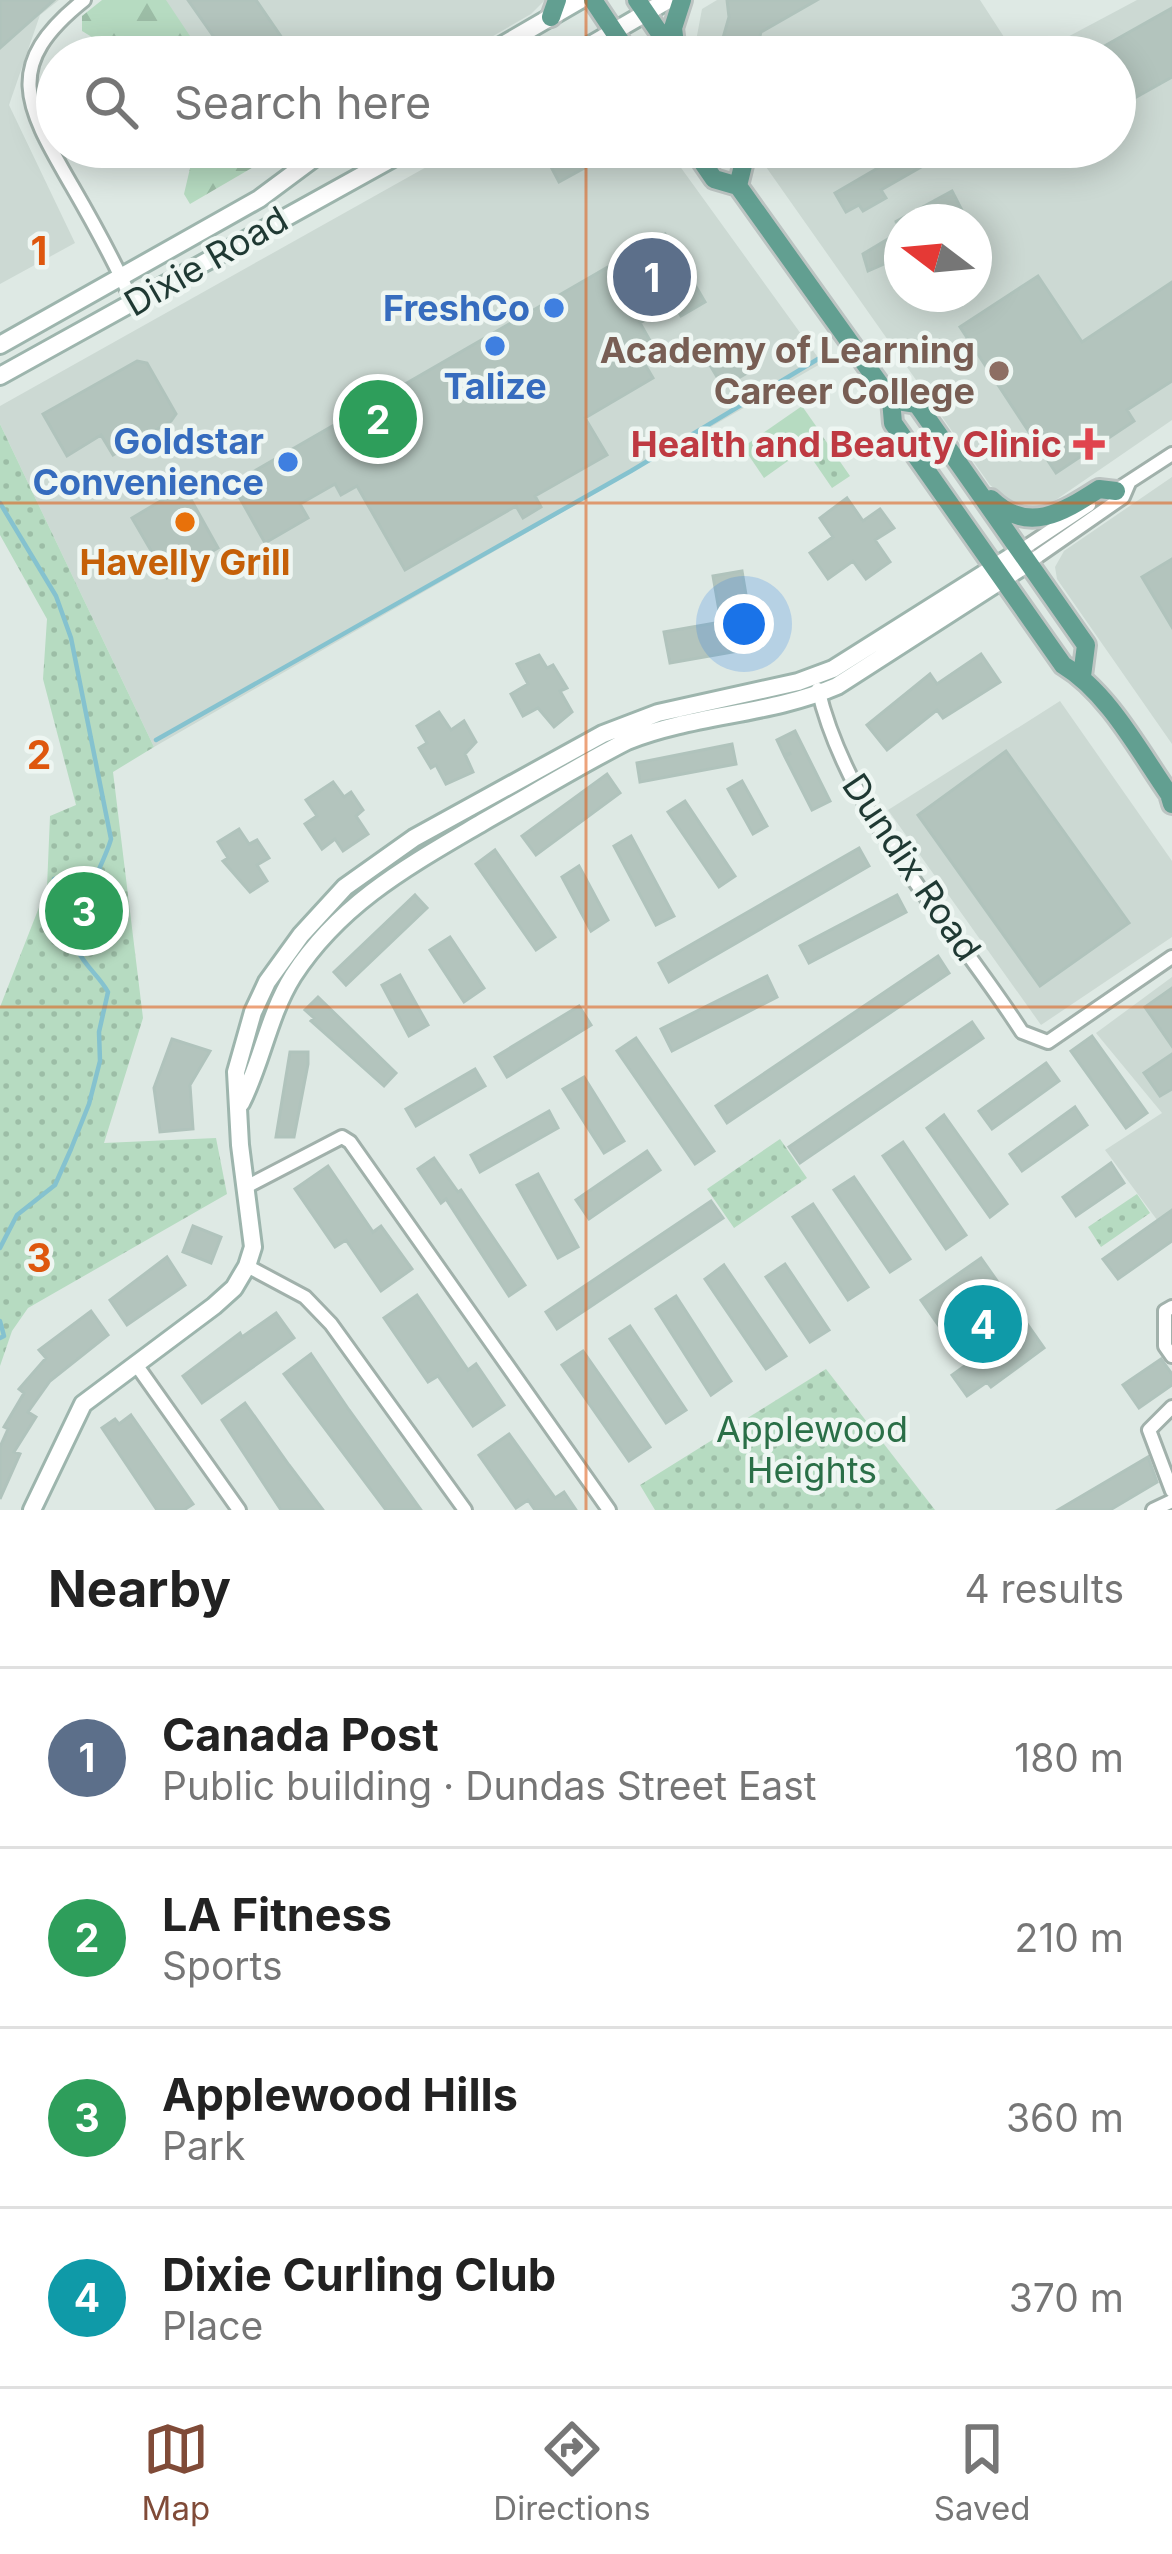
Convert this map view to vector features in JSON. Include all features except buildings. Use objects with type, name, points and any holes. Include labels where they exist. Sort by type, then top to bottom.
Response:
[{"type":"main road","points":[[593,0],[617,36]]},
{"type":"main road","points":[[674,36],[682,0]]},
{"type":"main road","points":[[642,6],[662,36]]},
{"type":"main road","points":[[706,168],[714,179],[738,186],[891,400],[892,423],[1063,665],[1082,676],[1171,798]]},
{"type":"main road","points":[[738,186],[742,168]]},
{"type":"main road","points":[[891,400],[917,404],[1086,645],[1082,676]]},
{"type":"main road","points":[[968,476],[1002,510],[1033,519],[1058,516],[1099,489],[1123,486]]},
{"type":"street","points":[[45,36],[84,0]]},
{"type":"street","points":[[514,36],[554,9],[580,0]]},
{"type":"street","points":[[607,36],[642,6],[668,0]]},
{"type":"street","points":[[36,58],[29,100],[36,116]]},
{"type":"street","points":[[61,168],[133,303]]},
{"type":"street","name":"Dixie Road","points":[[0,344],[259,200],[301,168]]},
{"type":"street","name":"Dixie Road","points":[[0,376],[375,168]]},
{"type":"street","points":[[32,1510],[83,1404],[214,1306],[248,1266],[253,1247],[239,1145],[241,1104],[270,1022],[292,978],[328,929],[385,880],[627,741],[864,671],[998,572],[1123,497],[1123,486],[1172,454]]},
{"type":"street","name":"Dundix Road","points":[[817,685],[834,747],[861,800],[1022,1032],[1048,1042],[1172,957]]},
{"type":"street","points":[[246,1187],[342,1137],[350,1142],[609,1510]]},
{"type":"street","points":[[248,1266],[305,1297],[331,1324],[465,1510]]},
{"type":"street","points":[[1169,1309],[1165,1346],[1172,1356]]},
{"type":"street","points":[[135,1363],[238,1510]]},
{"type":"street","points":[[1172,1406],[1149,1430],[1172,1491]]},
{"type":"street","points":[[1153,1510],[1172,1501]]},
{"type":"shaded area","points":[[0,0],[59,0],[40,15],[9,105],[75,243],[0,284]]},
{"type":"shaded area","points":[[159,0],[545,0],[493,36],[184,36]]},
{"type":"shaded area","points":[[717,0],[980,0],[1003,36],[697,36],[702,9]]},
{"type":"shaded area","points":[[1137,0],[1172,0],[1172,420],[1047,506],[1012,503],[990,485],[767,168],[1136,168],[1136,36],[1069,36]]},
{"type":"shaded area","points":[[425,168],[681,168],[822,363],[154,747],[0,424],[0,406]]},
{"type":"shaded area","points":[[1172,477],[1172,744],[1057,579],[1055,567],[1064,551]]},
{"type":"shaded area","points":[[1060,701],[1172,861],[1172,937],[1041,1025],[888,810]]},
{"type":"shaded area","points":[[1172,977],[1172,1240],[1105,1150],[1162,1113],[1096,1033]]},
{"type":"green space","points":[[102,0],[166,0],[190,36],[90,36],[82,31],[82,16]]},
{"type":"green space","points":[[190,168],[252,168],[190,204],[184,194]]},
{"type":"green space","points":[[802,406],[823,436],[764,478],[743,447]]},
{"type":"green space","points":[[0,424],[154,747],[113,772],[143,1018],[104,1143],[216,1138],[227,1194],[28,1308],[12,1331],[0,1366],[0,1007],[47,887],[50,816],[76,805],[43,679],[47,619],[0,535]]},
{"type":"green space","points":[[823,437],[850,476],[832,488],[806,450]]},
{"type":"green space","points":[[780,1139],[807,1178],[734,1228],[707,1189]]},
{"type":"green space","points":[[1137,1194],[1150,1213],[1101,1247],[1088,1227]]},
{"type":"green space","name":"Applewood Heights","points":[[826,1369],[935,1510],[655,1510],[640,1485]]},
{"type":"waterway","points":[[156,740],[631,471],[818,359]]},
{"type":"waterway","points":[[0,503],[56,596],[71,638],[111,839],[81,912],[75,940],[108,992],[99,1032],[100,1061],[89,1104],[55,1185],[17,1215],[0,1248]]},
{"type":"waterway","points":[[54,879],[101,871]]},
{"type":"waterway","points":[[0,1321],[4,1336],[0,1338]]},
{"type":"place","name":"Canada Post","points":[[652,277]]},
{"type":"place","name":"FreshCo","points":[[554,308]]},
{"type":"place","name":"Talize","points":[[495,346]]},
{"type":"place","name":"Academy of Learning Career College","points":[[999,371]]},
{"type":"place","name":"LA Fitness","points":[[378,419]]},
{"type":"place","name":"Health and Beauty Clinic","points":[[1089,444]]},
{"type":"place","name":"Goldstar Convenience","points":[[288,462]]},
{"type":"place","name":"Havelly Grill","points":[[185,522]]},
{"type":"place","name":"Applewood Hills","points":[[84,911]]},
{"type":"place","name":"Dixie Curling Club","points":[[983,1324]]}]
